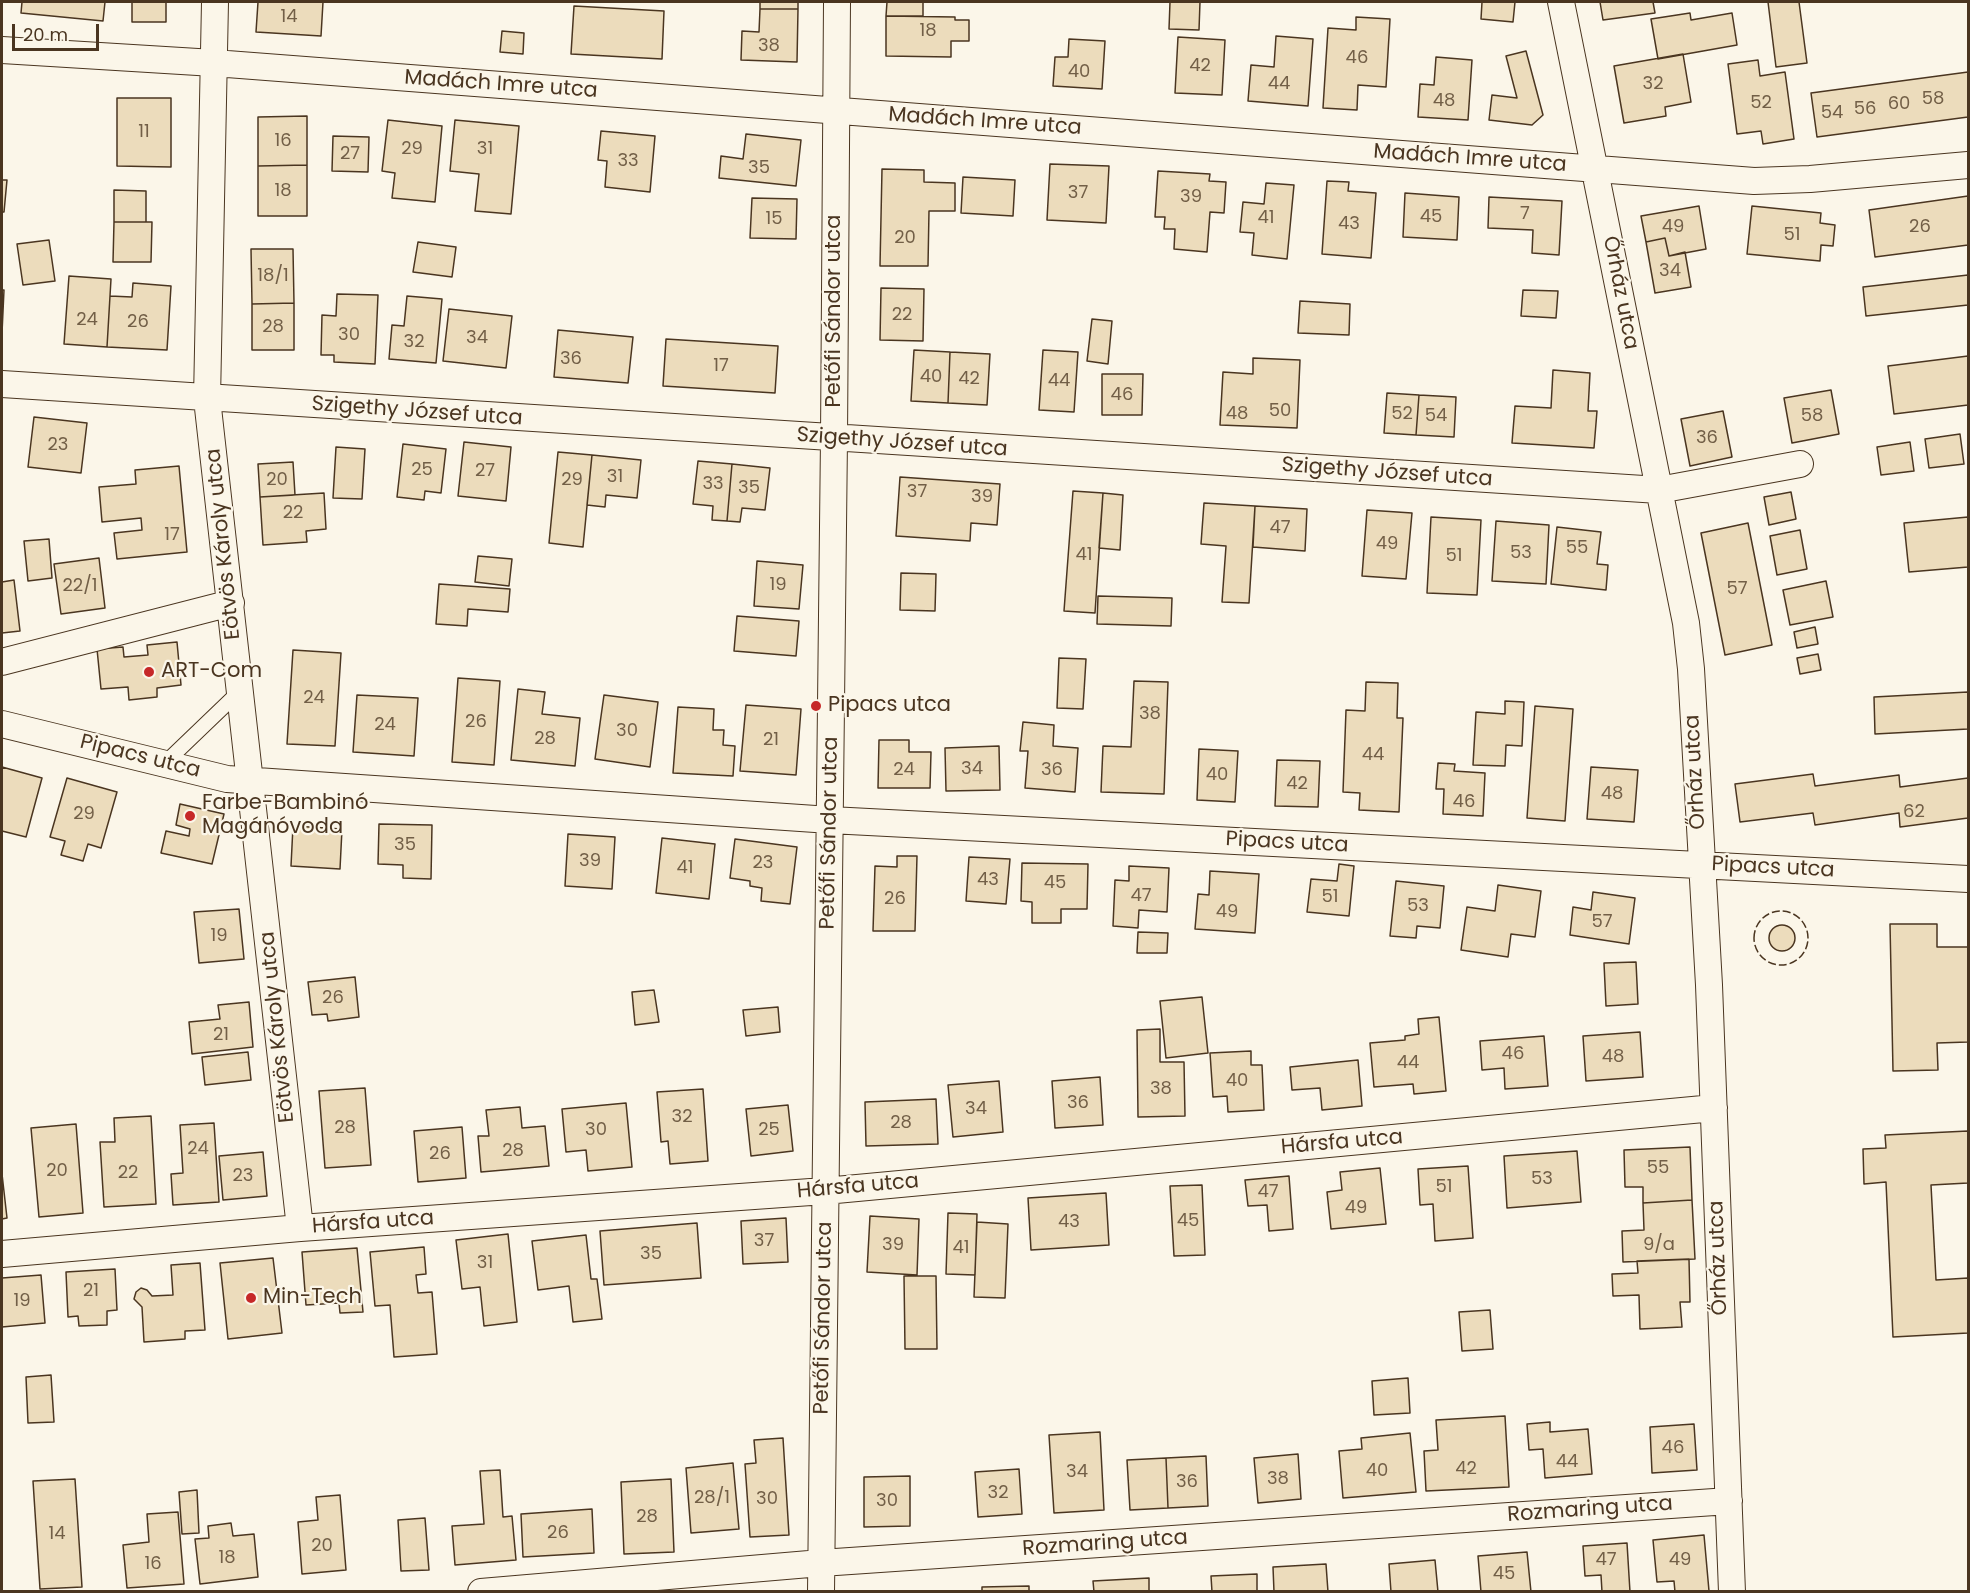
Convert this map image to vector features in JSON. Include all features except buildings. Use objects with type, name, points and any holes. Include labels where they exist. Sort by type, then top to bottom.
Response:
[{"type":"street","name":"Eötvös Károly utca","points":[[215,2],[207,399],[300,1228]]},
{"type":"street","name":"Petőfi Sándor utca","points":[[821,1592],[837,2]]},
{"type":"street","name":"Őrház utca","points":[[1561,2],[1686,623],[1691,669],[1714,1108],[1732,1592]]},
{"type":"street","name":"Madách Imre utca","points":[[2,50],[214,63],[1754,181],[1810,179],[1968,165]]},
{"type":"street","name":"Szigethy József utca","points":[[2,384],[207,399],[1659,490],[1800,464]]},
{"type":"street","points":[[2,662],[231,603]]},
{"type":"street","name":"Pipacs utca","points":[[2,724],[227,779],[830,820],[1968,879]]},
{"type":"street","name":"Hársfa utca","points":[[2,1254],[300,1228],[825,1191],[1714,1108]]},
{"type":"street","name":"Rozmaring utca","points":[[482,1592],[821,1563],[1729,1501]]},
{"type":"lane","points":[[165,763],[240,691]]},
{"type":"fence","points":[[1776,911],[1786,911],[1800,919],[1806,928],[1808,938],[1806,948],[1800,957],[1786,965],[1776,965],[1759,953],[1754,943],[1754,933],[1766,916],[1776,911]]},
{"type":"place","name":"ART-Com","points":[[149,672]]},
{"type":"place","name":"Pipacs utca","points":[[816,706]]},
{"type":"place","name":"Farbe-Bambinó Magánóvoda","points":[[190,816]]},
{"type":"place","name":"Min-Tech","points":[[251,1298]]}]
